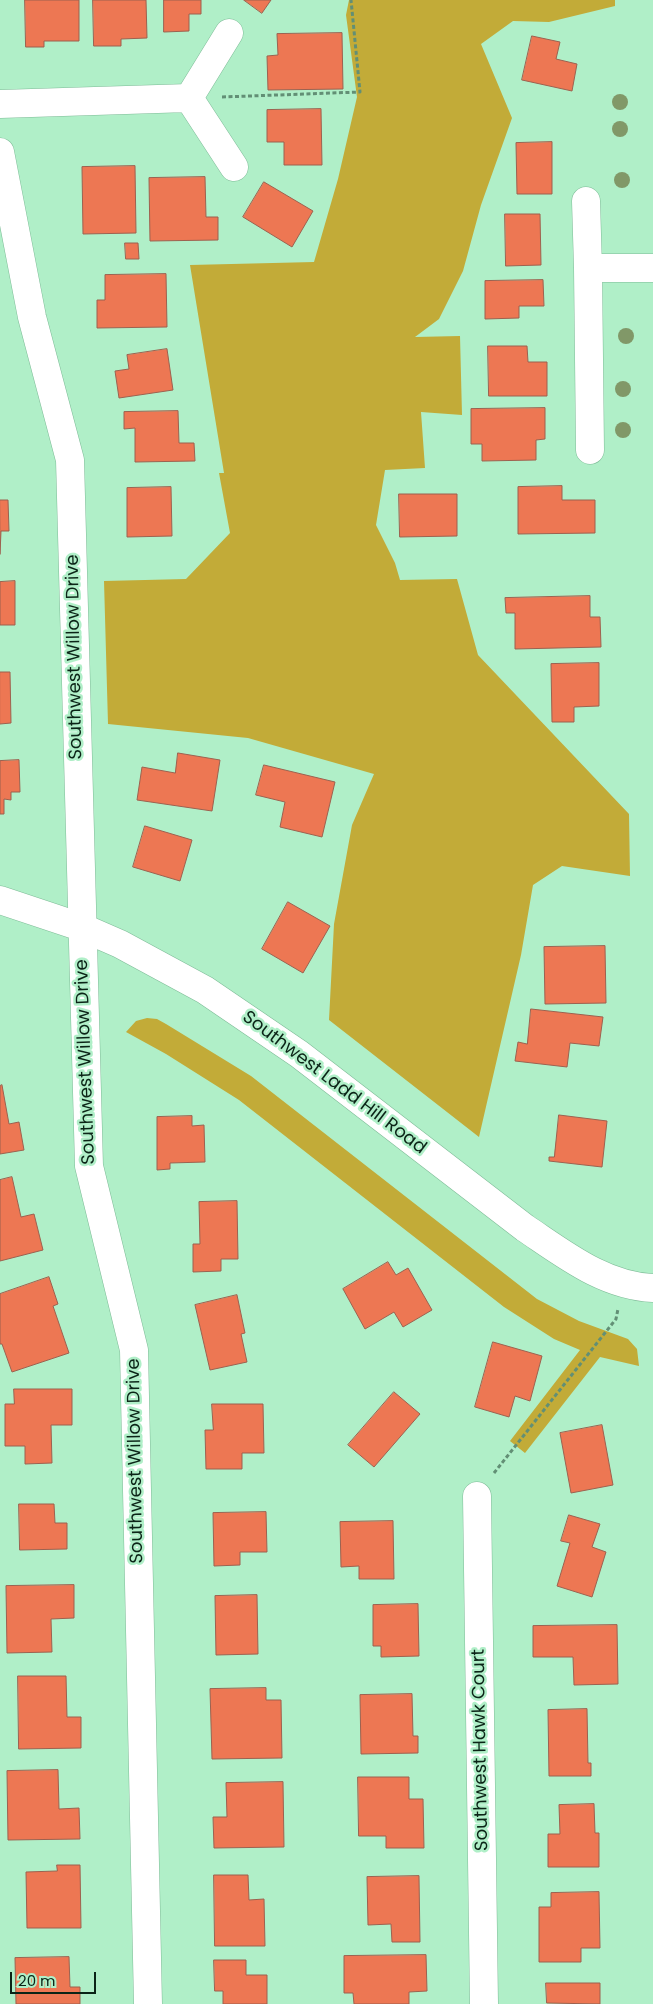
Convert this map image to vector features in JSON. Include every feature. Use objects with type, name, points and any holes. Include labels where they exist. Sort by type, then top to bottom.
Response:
[{"type":"street","points":[[189,98],[229,33]]},
{"type":"street","points":[[0,104],[189,98]]},
{"type":"street","points":[[189,98],[234,167]]},
{"type":"street","name":"Southwest Willow Drive","points":[[0,152],[32,316],[70,460],[81,927],[89,1166],[134,1350],[148,2004]]},
{"type":"street","points":[[586,201],[590,450]]},
{"type":"street","points":[[588,268],[653,268]]},
{"type":"street","name":"Southwest Ladd Hill Road","points":[[0,900],[81,927],[172,970],[242,1014],[299,1054],[525,1228],[563,1254],[605,1277],[623,1284],[653,1288]]},
{"type":"street","name":"Southwest Hawk Court","points":[[477,1496],[484,2004]]},
{"type":"path","points":[[189,98],[360,92],[351,0]]},
{"type":"path","points":[[477,1496],[616,1319],[623,1284]]},
{"type":"shaded area","points":[[349,0],[615,0],[615,6],[549,22],[513,21],[481,44],[512,118],[481,205],[463,271],[439,319],[415,337],[460,336],[462,415],[421,412],[425,468],[385,470],[376,525],[395,563],[400,580],[457,579],[478,655],[629,814],[630,876],[562,866],[533,885],[521,955],[479,1137],[329,1020],[334,924],[352,825],[374,774],[248,738],[108,724],[104,581],[186,579],[230,533],[219,473],[224,473],[190,265],[314,262],[338,179],[357,97],[346,15]]},
{"type":"shaded area","points":[[147,1018],[157,1019],[166,1024],[251,1076],[537,1299],[579,1321],[628,1339],[637,1349],[639,1366],[600,1357],[525,1453],[510,1441],[580,1350],[554,1339],[504,1307],[239,1100],[166,1054],[126,1032],[136,1021]]},
{"type":"building","points":[[25,0],[79,0],[79,41],[44,41],[44,47],[26,47]]},
{"type":"building","points":[[93,0],[146,0],[147,38],[121,39],[121,46],[94,46]]},
{"type":"building","points":[[164,0],[201,0],[201,14],[189,14],[189,31],[164,32]]},
{"type":"building","points":[[244,0],[271,0],[262,13]]},
{"type":"building","points":[[342,33],[343,89],[268,90],[267,56],[278,55],[277,34]]},
{"type":"building","points":[[532,36],[560,42],[556,59],[577,64],[572,91],[522,80]]},
{"type":"building","points":[[321,109],[322,165],[284,165],[284,142],[267,142],[267,110]]},
{"type":"building","points":[[552,142],[552,194],[517,194],[516,143]]},
{"type":"building","points":[[135,166],[136,233],[83,234],[82,167]]},
{"type":"building","points":[[205,177],[206,217],[218,217],[218,240],[150,241],[149,178]]},
{"type":"building","points":[[264,182],[313,211],[292,247],[243,217]]},
{"type":"building","points":[[505,214],[540,214],[541,265],[506,266]]},
{"type":"building","points":[[125,243],[138,243],[139,259],[126,259]]},
{"type":"building","points":[[166,274],[167,327],[97,328],[97,300],[105,300],[105,275]]},
{"type":"building","points":[[543,280],[544,306],[519,306],[519,318],[485,319],[485,281]]},
{"type":"building","points":[[488,346],[527,346],[528,362],[547,362],[547,396],[489,396]]},
{"type":"building","points":[[167,349],[173,390],[119,398],[115,371],[129,369],[127,355]]},
{"type":"building","points":[[545,408],[545,439],[536,440],[536,460],[482,461],[482,444],[471,444],[471,409]]},
{"type":"building","points":[[178,411],[179,443],[194,443],[195,461],[135,462],[135,428],[124,429],[124,412]]},
{"type":"building","points":[[562,486],[562,500],[595,500],[595,533],[518,534],[518,487]]},
{"type":"building","points":[[171,487],[172,536],[127,537],[127,488]]},
{"type":"building","points":[[399,494],[457,494],[457,536],[400,537]]},
{"type":"building","points":[[0,500],[8,500],[9,531],[1,531],[0,554]]},
{"type":"building","points":[[15,581],[15,625],[0,625],[0,582]]},
{"type":"building","points":[[590,596],[590,617],[600,617],[601,647],[515,649],[515,613],[506,613],[505,598]]},
{"type":"building","points":[[599,663],[599,706],[574,707],[574,722],[552,722],[551,664]]},
{"type":"building","points":[[0,672],[10,672],[11,723],[0,724]]},
{"type":"building","points":[[178,753],[220,760],[212,811],[137,800],[142,767],[175,773]]},
{"type":"building","points":[[19,760],[20,792],[11,792],[11,800],[4,799],[4,814],[0,814],[0,761]]},
{"type":"building","points":[[264,765],[335,782],[322,837],[280,827],[285,802],[256,795]]},
{"type":"building","points":[[145,826],[192,840],[180,881],[133,867]]},
{"type":"building","points":[[288,902],[330,926],[303,973],[262,949]]},
{"type":"building","points":[[605,946],[606,1003],[545,1004],[544,947]]},
{"type":"building","points":[[531,1009],[603,1017],[599,1046],[570,1043],[567,1067],[515,1061],[518,1042],[527,1044]]},
{"type":"building","points":[[2,1085],[9,1124],[19,1122],[24,1150],[0,1154],[0,1086]]},
{"type":"building","points":[[559,1115],[607,1121],[602,1167],[549,1161],[549,1157],[554,1157]]},
{"type":"building","points":[[192,1116],[192,1126],[204,1125],[205,1162],[170,1163],[170,1169],[157,1170],[157,1117]]},
{"type":"building","points":[[12,1177],[21,1217],[34,1214],[43,1250],[0,1261],[0,1180]]},
{"type":"building","points":[[237,1201],[238,1259],[221,1259],[221,1271],[193,1272],[193,1244],[200,1244],[199,1202]]},
{"type":"building","points":[[388,1262],[396,1275],[408,1268],[432,1310],[403,1327],[394,1312],[365,1329],[343,1289]]},
{"type":"building","points":[[49,1277],[58,1304],[53,1306],[69,1353],[12,1372],[2,1344],[0,1344],[0,1294]]},
{"type":"building","points":[[237,1295],[245,1333],[241,1334],[247,1362],[210,1370],[195,1305]]},
{"type":"building","points":[[493,1342],[542,1356],[530,1401],[515,1396],[509,1417],[475,1407]]},
{"type":"building","points":[[14,1389],[72,1389],[72,1425],[51,1425],[52,1463],[25,1464],[25,1446],[5,1446],[5,1404],[14,1404]]},
{"type":"building","points":[[394,1392],[420,1414],[374,1467],[348,1445]]},
{"type":"building","points":[[212,1404],[263,1404],[264,1453],[242,1453],[242,1469],[206,1469],[205,1430],[213,1430]]},
{"type":"building","points":[[602,1425],[613,1485],[571,1493],[560,1433]]},
{"type":"building","points":[[19,1504],[54,1504],[55,1523],[67,1523],[67,1549],[20,1550]]},
{"type":"building","points":[[266,1512],[267,1552],[240,1552],[240,1565],[214,1566],[213,1513]]},
{"type":"building","points":[[569,1515],[600,1524],[592,1547],[606,1552],[592,1597],[557,1586],[570,1543],[561,1541]]},
{"type":"building","points":[[393,1521],[394,1579],[359,1579],[359,1566],[341,1567],[340,1522]]},
{"type":"building","points":[[74,1585],[74,1618],[51,1619],[52,1652],[7,1653],[6,1586]]},
{"type":"building","points":[[257,1595],[258,1654],[216,1655],[215,1596]]},
{"type":"building","points":[[418,1604],[419,1656],[381,1657],[381,1646],[373,1646],[373,1605]]},
{"type":"building","points":[[617,1625],[618,1684],[574,1685],[573,1657],[533,1657],[533,1626]]},
{"type":"building","points":[[18,1676],[66,1676],[67,1717],[81,1717],[81,1748],[19,1749]]},
{"type":"building","points":[[266,1688],[266,1700],[281,1700],[282,1758],[212,1759],[210,1689]]},
{"type":"building","points":[[412,1694],[413,1736],[418,1736],[418,1753],[361,1754],[360,1695]]},
{"type":"building","points":[[587,1709],[588,1763],[591,1763],[591,1776],[549,1776],[548,1710]]},
{"type":"building","points":[[58,1770],[59,1809],[79,1808],[80,1839],[8,1840],[7,1771]]},
{"type":"building","points":[[358,1777],[409,1777],[409,1799],[423,1799],[424,1848],[386,1848],[386,1836],[359,1836]]},
{"type":"building","points":[[283,1782],[284,1847],[214,1848],[213,1817],[227,1817],[226,1783]]},
{"type":"building","points":[[594,1804],[595,1833],[599,1833],[599,1867],[548,1867],[548,1834],[560,1834],[559,1805]]},
{"type":"building","points":[[57,1865],[80,1865],[81,1928],[27,1928],[26,1872],[57,1871]]},
{"type":"building","points":[[214,1875],[248,1875],[249,1900],[264,1899],[265,1946],[215,1946]]},
{"type":"building","points":[[419,1876],[420,1942],[392,1942],[391,1924],[368,1925],[367,1877]]},
{"type":"building","points":[[599,1892],[600,1948],[581,1948],[581,1962],[539,1962],[539,1907],[551,1907],[551,1893]]},
{"type":"building","points":[[426,1955],[427,1991],[409,1992],[409,2004],[354,2004],[353,1993],[344,1993],[344,1956]]},
{"type":"building","points":[[69,1957],[70,1987],[80,1987],[80,2004],[16,2004],[15,1958]]},
{"type":"building","points":[[214,1960],[246,1960],[246,1975],[267,1975],[267,2004],[223,2004],[223,1991],[215,1991]]},
{"type":"building","points":[[546,1983],[600,1983],[600,2004],[547,2003]]}]
